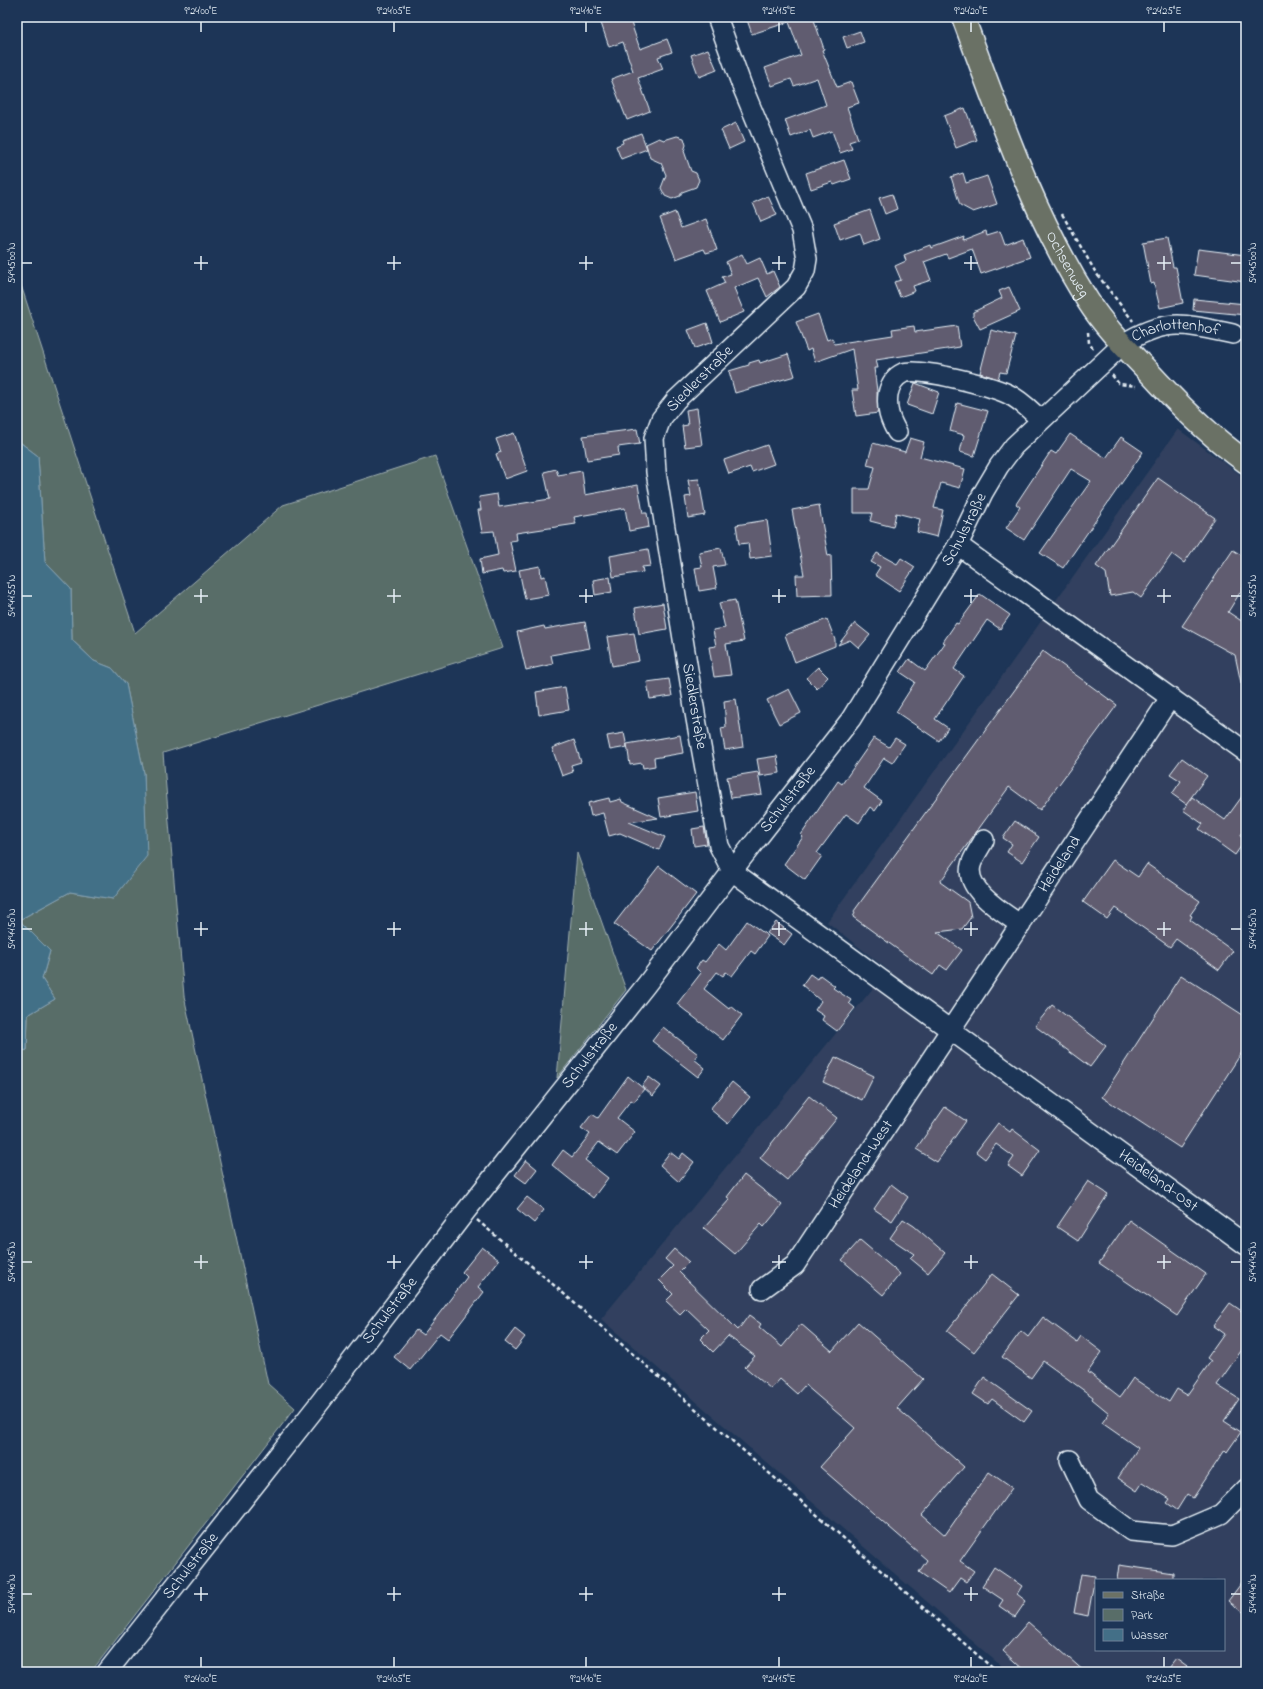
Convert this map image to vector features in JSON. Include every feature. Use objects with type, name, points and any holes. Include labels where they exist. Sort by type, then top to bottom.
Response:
[{"type":"main road","name":"Ochsenweg","points":[[963,17],[1024,180],[1064,260],[1089,302],[1122,344],[1196,422],[1246,462]]},
{"type":"street","name":"Siedlerstraße","points":[[717,17],[742,86],[802,230],[807,259],[805,271],[796,287],[676,400],[661,419],[654,438],[657,475],[667,541],[719,846],[732,871]]},
{"type":"street","name":"Charlottenhof","points":[[1122,344],[1142,332],[1156,327],[1173,325],[1195,326],[1233,334]]},
{"type":"street","name":"Schulstraße","points":[[108,1672],[321,1401],[466,1211],[646,986],[732,871],[851,719],[958,545],[983,493],[999,466],[1014,446],[1122,344]]},
{"type":"street","points":[[897,432],[889,419],[887,401],[889,388],[894,378],[904,373],[931,373],[1007,394],[1021,401],[1041,420]]},
{"type":"street","points":[[958,545],[1246,752]]},
{"type":"street","name":"Heideland","points":[[950,1031],[1170,698]]},
{"type":"street","points":[[984,840],[970,866],[972,881],[978,892],[1020,925]]},
{"type":"street","points":[[732,871],[950,1031]]},
{"type":"street","name":"Heideland-Ost","points":[[950,1031],[1246,1245]]},
{"type":"street","name":"Heideland-West","points":[[762,1288],[795,1265],[950,1031]]},
{"type":"street","points":[[1070,1460],[1089,1500],[1131,1532],[1172,1535],[1222,1514],[1246,1489]]},
{"type":"path","points":[[1061,211],[1096,273],[1142,332]]},
{"type":"path","points":[[466,1211],[560,1290],[997,1672]]},
{"type":"shaded area","points":[[1178,429],[1246,479],[1246,1672],[1008,1672],[601,1319],[888,970],[827,922]]},
{"type":"green space","points":[[17,273],[135,633],[283,505],[435,456],[503,648],[163,753],[184,996],[268,1384],[295,1408],[91,1672],[17,1672],[17,1052],[27,1050],[28,1015],[55,999],[42,979],[50,951],[19,920],[70,892],[113,899],[146,856],[144,773],[126,684],[112,668],[94,661],[72,640],[71,589],[45,562],[38,456],[17,440]]},
{"type":"green space","points":[[577,853],[626,990],[557,1078]]},
{"type":"water","points":[[17,440],[38,456],[45,562],[71,589],[72,640],[94,661],[112,668],[126,684],[144,773],[147,856],[113,899],[70,892],[19,920],[50,951],[42,979],[55,999],[28,1015],[27,1050],[17,1052]]},
{"type":"building","points":[[607,17],[629,17],[640,49],[667,39],[672,52],[658,57],[663,69],[638,78],[650,111],[627,120],[611,79],[633,71],[623,42],[609,47],[600,20]]},
{"type":"building","points":[[746,17],[813,17],[824,49],[822,50],[837,87],[851,82],[859,103],[847,107],[858,139],[849,142],[852,149],[840,153],[832,131],[813,138],[810,130],[791,137],[785,120],[826,105],[817,78],[794,86],[791,79],[772,86],[765,68],[801,55],[789,22],[752,34]]},
{"type":"building","points":[[860,31],[864,42],[847,48],[843,37]]},
{"type":"building","points":[[708,49],[717,70],[699,77],[691,55]]},
{"type":"building","points":[[965,108],[977,140],[956,148],[944,116]]},
{"type":"building","points":[[736,123],[744,142],[729,149],[721,130]]},
{"type":"building","points":[[641,133],[647,149],[621,159],[616,146],[623,143],[622,140]]},
{"type":"building","points":[[677,136],[684,138],[686,145],[684,151],[691,171],[696,173],[699,180],[696,187],[682,192],[680,196],[672,199],[665,196],[661,188],[666,175],[661,163],[650,158],[646,144],[659,138],[664,140]]},
{"type":"building","points":[[844,160],[851,179],[834,185],[832,182],[811,189],[806,173]]},
{"type":"building","points":[[963,173],[966,183],[987,176],[997,204],[973,212],[960,205],[951,177]]},
{"type":"building","points":[[892,194],[897,209],[885,214],[879,198]]},
{"type":"building","points":[[768,196],[777,215],[761,222],[753,203]]},
{"type":"building","points":[[870,210],[880,239],[864,245],[860,233],[840,240],[834,223]]},
{"type":"building","points":[[675,212],[681,228],[706,219],[717,250],[706,253],[704,249],[676,259],[660,218]]},
{"type":"building","points":[[986,231],[987,235],[1000,231],[1005,245],[1023,238],[1030,257],[981,274],[972,249],[948,258],[946,254],[924,262],[931,280],[913,286],[915,291],[900,297],[894,282],[901,280],[895,266],[906,261],[904,255],[930,245],[931,248],[964,236],[963,240]]},
{"type":"building","points":[[1167,238],[1173,267],[1176,267],[1183,303],[1160,308],[1154,283],[1151,284],[1143,242]]},
{"type":"building","points":[[1198,249],[1246,255],[1246,282],[1194,275]]},
{"type":"building","points":[[742,254],[747,264],[760,258],[767,274],[773,271],[780,287],[767,297],[758,278],[734,288],[744,312],[720,322],[707,291],[725,283],[722,277],[731,274],[726,262]]},
{"type":"building","points":[[1009,287],[1020,311],[980,329],[973,316],[973,312],[1002,298],[999,291]]},
{"type":"building","points":[[1194,299],[1246,304],[1246,315],[1193,310]]},
{"type":"building","points":[[818,314],[827,340],[832,338],[834,344],[893,335],[892,329],[914,326],[915,332],[957,326],[960,347],[876,360],[878,368],[874,368],[878,413],[856,416],[852,390],[858,390],[852,349],[815,362],[811,349],[807,351],[796,322]]},
{"type":"building","points":[[707,323],[713,342],[695,348],[688,330]]},
{"type":"building","points":[[991,330],[1016,336],[1006,373],[1000,372],[998,379],[980,373]]},
{"type":"building","points":[[788,354],[795,376],[735,393],[729,371],[749,365],[749,363],[759,360],[760,363]]},
{"type":"building","points":[[915,383],[939,392],[932,414],[907,405]]},
{"type":"building","points":[[957,403],[988,411],[974,456],[960,452],[964,435],[950,431]]},
{"type":"building","points":[[697,408],[702,445],[685,447],[682,426],[688,425],[686,410]]},
{"type":"building","points":[[637,429],[640,444],[618,447],[619,455],[587,460],[583,436]]},
{"type":"building","points":[[514,433],[527,471],[505,479],[496,454],[501,452],[496,439]]},
{"type":"building","points":[[1070,434],[1106,458],[1121,437],[1143,452],[1063,568],[1040,553],[1091,481],[1071,469],[1024,540],[1006,528],[1020,507],[1016,504],[1051,451],[1056,454]]},
{"type":"building","points":[[910,438],[924,442],[920,457],[965,469],[960,488],[941,483],[934,508],[943,510],[937,537],[917,532],[920,519],[896,513],[893,527],[870,521],[872,513],[854,513],[854,489],[869,489],[875,467],[867,465],[873,443],[905,452]]},
{"type":"building","points":[[767,445],[774,464],[752,472],[750,467],[729,474],[724,460]]},
{"type":"building","points":[[556,469],[558,475],[582,471],[585,495],[638,485],[643,513],[647,513],[649,527],[629,531],[625,508],[574,517],[576,524],[516,533],[517,540],[510,541],[516,571],[503,573],[502,570],[482,574],[480,559],[498,555],[494,531],[482,532],[478,510],[481,510],[479,497],[497,494],[499,507],[550,499],[544,472]]},
{"type":"building","points":[[1158,478],[1215,518],[1184,563],[1172,554],[1141,598],[1133,592],[1110,596],[1106,573],[1096,566]]},
{"type":"building","points":[[699,479],[705,515],[688,518],[685,497],[691,496],[688,480]]},
{"type":"building","points":[[819,505],[828,556],[831,555],[832,595],[797,596],[796,575],[804,575],[792,510]]},
{"type":"building","points":[[767,520],[772,556],[750,559],[748,543],[739,544],[736,525]]},
{"type":"building","points":[[721,548],[725,565],[713,567],[717,588],[699,591],[695,568],[702,567],[699,552]]},
{"type":"building","points":[[648,549],[651,566],[642,567],[643,572],[613,577],[610,556]]},
{"type":"building","points":[[1233,550],[1246,558],[1246,583],[1228,612],[1246,624],[1246,682],[1241,683],[1235,655],[1182,626]]},
{"type":"building","points":[[877,553],[897,564],[901,558],[915,567],[899,591],[875,575],[880,567],[871,562]]},
{"type":"building","points":[[540,566],[541,577],[545,576],[549,595],[525,599],[519,570]]},
{"type":"building","points":[[610,577],[612,592],[595,595],[593,580]]},
{"type":"building","points":[[980,594],[1010,615],[1000,629],[987,620],[954,669],[964,676],[935,719],[948,728],[939,741],[896,712],[915,682],[900,672],[909,659],[925,671],[945,643],[943,642],[956,623],[958,624]]},
{"type":"building","points":[[735,600],[744,641],[726,644],[731,675],[714,677],[709,647],[716,646],[713,630],[725,628],[719,603]]},
{"type":"building","points":[[663,603],[667,629],[639,634],[635,608]]},
{"type":"building","points":[[827,619],[835,640],[835,646],[795,662],[785,635]]},
{"type":"building","points":[[585,622],[590,648],[551,655],[553,664],[526,670],[517,632],[544,626],[545,629]]},
{"type":"building","points":[[855,623],[870,635],[859,648],[850,640],[838,645]]},
{"type":"building","points":[[634,633],[639,661],[612,666],[607,637]]},
{"type":"building","points":[[1043,651],[1117,705],[1040,810],[1009,787],[940,882],[968,902],[971,917],[962,929],[937,932],[962,950],[947,970],[940,965],[933,975],[853,917],[855,913],[854,911]]},
{"type":"building","points":[[818,667],[828,677],[817,689],[806,678]]},
{"type":"building","points":[[669,679],[672,696],[650,699],[647,682]]},
{"type":"building","points":[[565,687],[569,710],[539,715],[536,692]]},
{"type":"building","points":[[789,689],[801,713],[779,724],[767,700]]},
{"type":"building","points":[[736,699],[743,747],[725,750],[721,728],[726,727],[724,701]]},
{"type":"building","points":[[624,733],[627,747],[610,750],[607,736]]},
{"type":"building","points":[[680,735],[683,753],[654,758],[655,766],[643,768],[642,763],[630,765],[627,744]]},
{"type":"building","points":[[874,738],[889,747],[895,738],[905,744],[892,763],[884,758],[864,788],[882,801],[875,811],[870,807],[859,823],[846,814],[817,853],[822,856],[805,880],[784,864],[803,837],[801,835],[838,781],[842,784]]},
{"type":"building","points":[[574,740],[581,762],[571,765],[573,772],[562,776],[552,748]]},
{"type":"building","points":[[777,756],[780,773],[760,776],[757,759]]},
{"type":"building","points":[[1182,758],[1207,776],[1186,804],[1172,794],[1181,781],[1170,774]]},
{"type":"building","points":[[758,772],[762,794],[731,798],[727,777]]},
{"type":"building","points":[[1246,791],[1246,828],[1240,836],[1246,839],[1235,855],[1199,829],[1203,824],[1183,810],[1192,797],[1225,820]]},
{"type":"building","points":[[695,792],[698,811],[661,817],[658,798]]},
{"type":"building","points":[[609,798],[610,802],[621,799],[622,802],[658,818],[629,822],[665,837],[659,850],[620,833],[609,836],[603,813],[591,816],[588,803]]},
{"type":"building","points":[[1015,821],[1039,837],[1022,862],[1007,852],[1012,844],[1003,838]]},
{"type":"building","points":[[704,827],[707,844],[694,846],[692,829]]},
{"type":"building","points":[[1113,860],[1138,877],[1147,864],[1200,901],[1190,915],[1192,916],[1190,920],[1233,951],[1219,970],[1176,939],[1170,947],[1115,908],[1107,919],[1083,902]]},
{"type":"building","points":[[659,866],[696,894],[652,951],[614,924]]},
{"type":"building","points":[[747,921],[768,936],[755,954],[751,951],[732,976],[726,972],[723,976],[717,972],[704,989],[729,1009],[731,1006],[742,1015],[723,1040],[677,1004],[701,973],[696,968],[702,960],[705,962],[719,944],[726,950]]},
{"type":"building","points":[[776,922],[792,934],[784,945],[767,933]]},
{"type":"building","points":[[810,974],[817,979],[820,975],[835,986],[833,988],[851,1000],[849,1003],[855,1008],[837,1031],[822,1020],[824,1016],[815,1010],[821,1001],[802,985]]},
{"type":"building","points":[[1181,975],[1246,1017],[1246,1046],[1180,1148],[1102,1097]]},
{"type":"building","points":[[1052,1005],[1106,1046],[1090,1067],[1035,1026]]},
{"type":"building","points":[[663,1027],[698,1054],[694,1059],[705,1068],[698,1077],[652,1041]]},
{"type":"building","points":[[835,1057],[874,1076],[862,1100],[823,1082]]},
{"type":"building","points":[[628,1076],[644,1089],[634,1102],[631,1100],[617,1118],[635,1132],[617,1155],[599,1142],[585,1160],[608,1178],[593,1198],[552,1165],[563,1150],[572,1157],[590,1134],[581,1128],[592,1114],[598,1118]]},
{"type":"building","points":[[649,1077],[661,1086],[653,1096],[642,1086]]},
{"type":"building","points":[[732,1082],[750,1097],[728,1124],[710,1109]]},
{"type":"building","points":[[809,1096],[837,1118],[787,1180],[760,1158]]},
{"type":"building","points":[[945,1107],[966,1121],[937,1162],[916,1149]]},
{"type":"building","points":[[998,1123],[1010,1132],[1012,1129],[1040,1150],[1022,1176],[1008,1166],[1014,1157],[996,1144],[985,1159],[976,1152]]},
{"type":"building","points":[[670,1152],[679,1159],[683,1153],[694,1162],[679,1182],[660,1165]]},
{"type":"building","points":[[526,1160],[537,1169],[526,1183],[515,1175]]},
{"type":"building","points":[[744,1175],[782,1205],[764,1227],[761,1224],[735,1254],[704,1228],[730,1199],[727,1197]]},
{"type":"building","points":[[1088,1181],[1108,1194],[1078,1241],[1057,1227]]},
{"type":"building","points":[[891,1184],[908,1197],[892,1221],[874,1209]]},
{"type":"building","points":[[527,1197],[544,1210],[534,1223],[517,1209]]},
{"type":"building","points":[[903,1219],[914,1226],[945,1253],[928,1273],[910,1258],[914,1254],[890,1238]]},
{"type":"building","points":[[1129,1220],[1206,1274],[1177,1316],[1099,1263]]},
{"type":"building","points":[[860,1240],[900,1274],[883,1295],[842,1260]]},
{"type":"building","points":[[482,1247],[499,1260],[478,1287],[484,1292],[448,1339],[440,1333],[410,1370],[394,1357],[416,1330],[423,1335],[467,1277],[462,1272]]},
{"type":"building","points":[[674,1249],[689,1262],[679,1272],[738,1330],[749,1315],[761,1324],[759,1327],[782,1347],[801,1324],[832,1351],[858,1322],[923,1379],[897,1408],[964,1467],[922,1515],[945,1535],[989,1472],[1012,1488],[960,1561],[974,1571],[966,1582],[960,1578],[949,1593],[919,1572],[927,1560],[820,1467],[855,1428],[805,1385],[797,1394],[780,1379],[771,1389],[745,1367],[755,1356],[728,1336],[713,1352],[700,1339],[709,1330],[686,1308],[680,1314],[666,1301],[673,1294],[659,1280],[673,1266],[665,1259]]},
{"type":"building","points":[[992,1274],[1019,1295],[974,1352],[947,1331]]},
{"type":"building","points":[[1230,1303],[1246,1314],[1246,1344],[1217,1385],[1239,1399],[1224,1421],[1241,1432],[1227,1452],[1225,1450],[1193,1498],[1187,1494],[1177,1510],[1167,1503],[1170,1499],[1143,1482],[1137,1491],[1118,1478],[1138,1448],[1102,1423],[1109,1413],[1092,1399],[1093,1397],[1043,1361],[1031,1378],[1002,1357],[1021,1331],[1028,1337],[1043,1317],[1077,1342],[1081,1336],[1102,1352],[1088,1372],[1120,1397],[1133,1378],[1169,1402],[1177,1389],[1187,1395],[1211,1361],[1207,1358],[1224,1334],[1213,1326]]},
{"type":"building","points":[[515,1329],[525,1337],[515,1350],[505,1342]]},
{"type":"building","points":[[984,1377],[1032,1411],[1024,1422],[992,1399],[988,1404],[973,1394]]},
{"type":"building","points":[[1119,1565],[1173,1573],[1173,1579],[1117,1579]]},
{"type":"building","points":[[994,1567],[1022,1586],[1017,1594],[1026,1601],[1015,1617],[999,1606],[1003,1600],[982,1586]]},
{"type":"building","points":[[1081,1574],[1095,1576],[1088,1616],[1074,1613]]},
{"type":"building","points":[[1246,1577],[1246,1614],[1228,1601]]},
{"type":"building","points":[[1028,1622],[1085,1672],[1026,1672],[1003,1651]]},
{"type":"building","points":[[1176,1659],[1194,1672],[1166,1672]]}]
